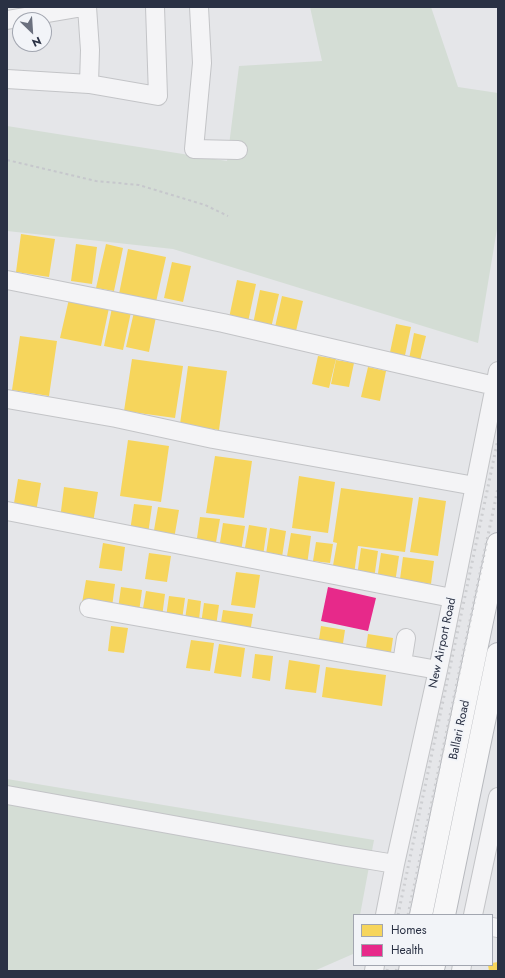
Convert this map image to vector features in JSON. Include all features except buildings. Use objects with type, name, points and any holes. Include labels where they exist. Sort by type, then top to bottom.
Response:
[{"type":"highway","name":"Ballari Road","points":[[421,914],[498,544]]},
{"type":"highway","name":"Ballari Road","points":[[444,914],[498,654]]},
{"type":"street","points":[[7,20],[83,7]]},
{"type":"street","points":[[87,7],[90,50],[89,84]]},
{"type":"street","points":[[7,79],[89,84],[158,96],[155,7]]},
{"type":"street","points":[[199,7],[202,63],[194,149],[238,150]]},
{"type":"street","points":[[7,280],[496,378]]},
{"type":"street","name":"New Airport Road","points":[[385,914],[438,670],[496,378]]},
{"type":"street","points":[[7,399],[116,418],[213,438],[475,486]]},
{"type":"street","points":[[7,511],[452,598]]},
{"type":"street","points":[[90,608],[438,670]]},
{"type":"street","points":[[402,663],[406,638]]},
{"type":"street","points":[[7,795],[395,864]]},
{"type":"street","points":[[473,914],[498,797]]},
{"type":"path","points":[[7,160],[96,181],[139,185],[205,205],[228,216]]},
{"type":"shaded area","points":[[310,7],[431,7],[458,87],[498,93],[498,223],[478,343],[173,249],[7,231],[7,126],[227,161],[239,66],[322,61]]},
{"type":"shaded area","points":[[7,779],[374,840],[360,914],[353,914],[353,954],[314,971],[7,971]]},
{"type":"railway","points":[[398,914],[498,439]]},
{"type":"railway","points":[[408,914],[498,488]]},
{"type":"railway","points":[[387,971],[388,966]]},
{"type":"railway","points":[[396,971],[398,966]]}]
